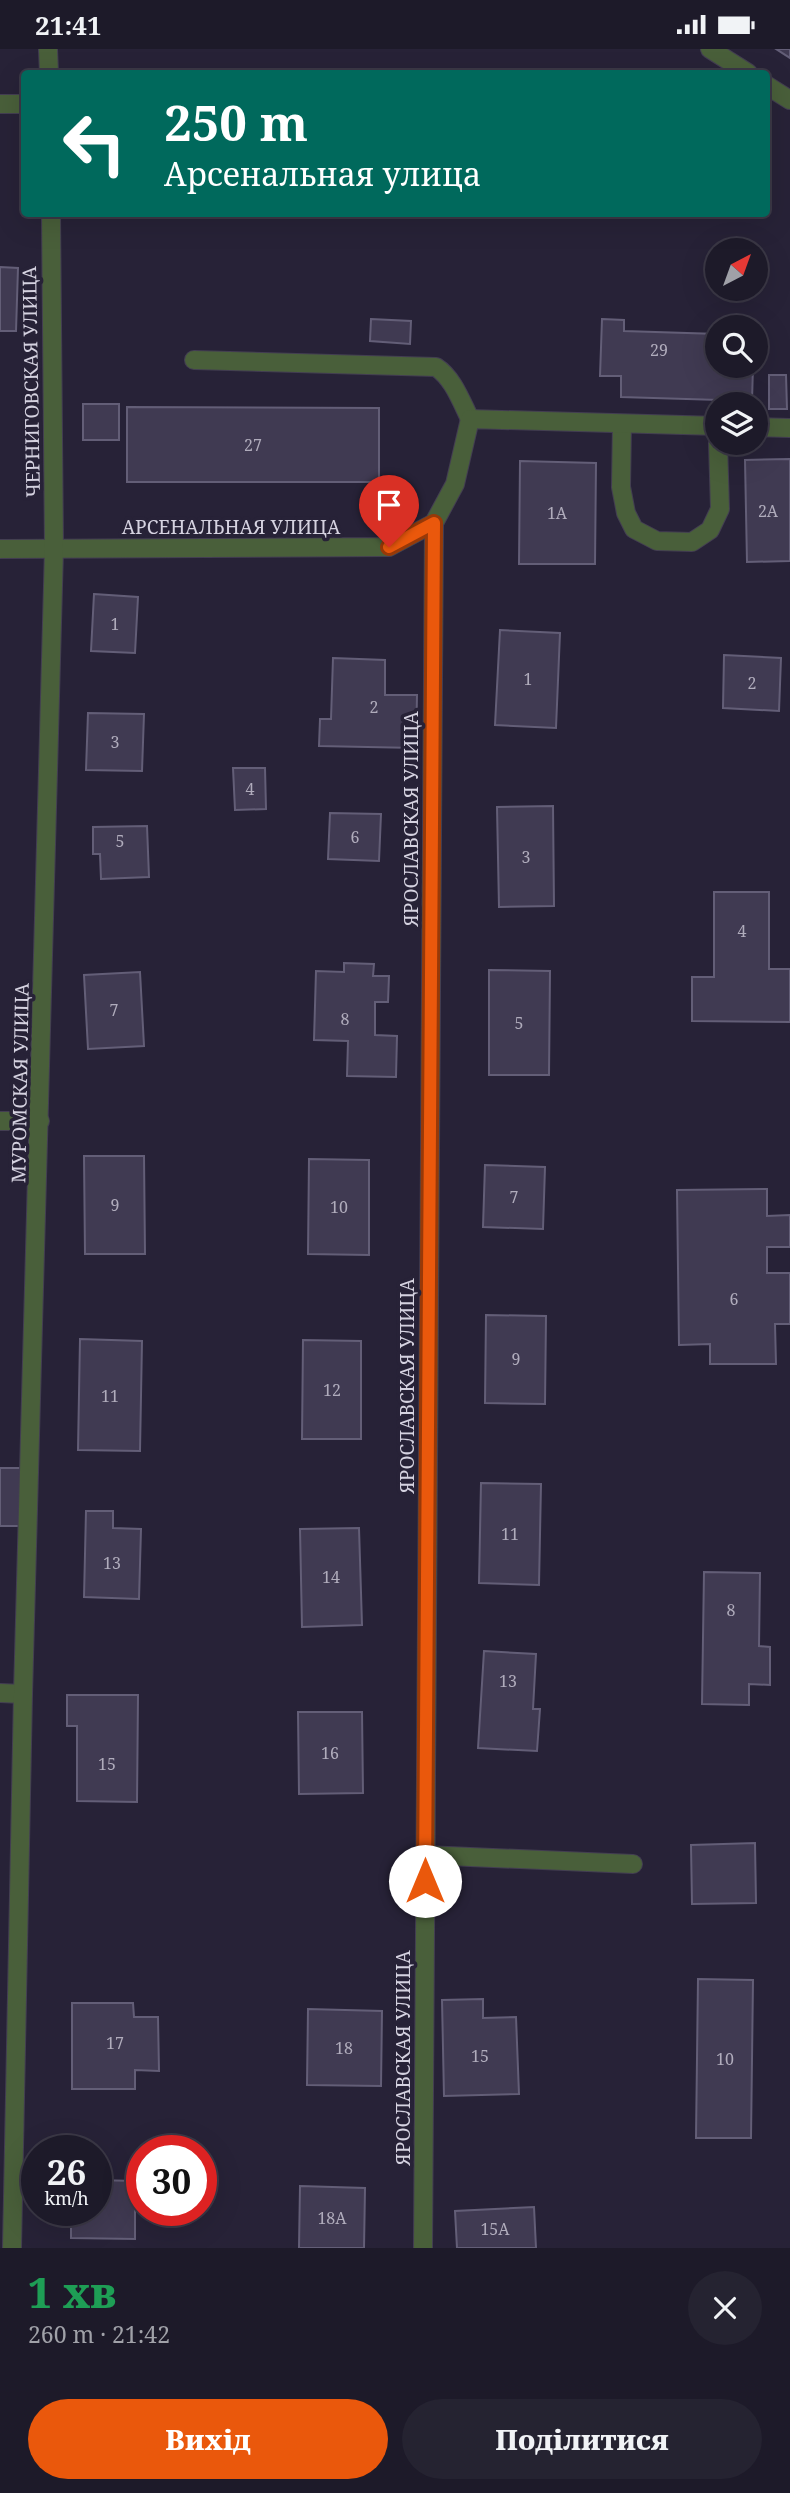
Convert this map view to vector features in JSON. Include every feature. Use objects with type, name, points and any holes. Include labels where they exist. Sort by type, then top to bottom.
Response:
[{"type":"street","points":[[48,49],[49,70]]},
{"type":"street","points":[[710,49],[743,70]]},
{"type":"street","points":[[770,88],[790,100]]},
{"type":"street","points":[[0,104],[21,104]]},
{"type":"street","name":"ЧЕРНИГОВСКАЯ УЛИЦА","points":[[51,217],[54,549]]},
{"type":"street","points":[[194,360],[436,366],[454,387],[470,419],[455,484],[434,523]]},
{"type":"street","points":[[470,419],[705,426]]},
{"type":"street","points":[[622,424],[621,487],[626,513],[634,529],[657,541],[692,542],[710,530],[720,509],[718,455]]},
{"type":"street","points":[[768,427],[790,428]]},
{"type":"street","name":"АРСЕНАЛЬНАЯ УЛИЦА","points":[[0,549],[389,547],[434,523]]},
{"type":"street","name":"ЯРОСЛАВСКАЯ УЛИЦА","points":[[423,2248],[434,523]]},
{"type":"street","name":"МУРОМСКАЯ УЛИЦА","points":[[12,2248],[23,1694],[54,549]]},
{"type":"street","points":[[0,1121],[40,1121]]},
{"type":"street","points":[[0,1693],[23,1694]]},
{"type":"street","points":[[425,1855],[633,1864]]},
{"type":"building","points":[[776,49],[790,49],[790,58]]},
{"type":"building","points":[[0,267],[18,268],[16,331],[0,331]]},
{"type":"building","points":[[371,319],[411,321],[410,344],[370,341]]},
{"type":"building","points":[[602,319],[624,320],[624,331],[705,334],[705,378],[753,378],[752,392],[705,392],[705,400],[621,397],[621,376],[600,376]]},
{"type":"building","points":[[769,375],[786,375],[787,409],[769,409]]},
{"type":"building","points":[[83,404],[119,404],[119,440],[83,440]]},
{"type":"building","points":[[127,407],[379,408],[379,482],[127,482]]},
{"type":"building","points":[[790,459],[790,561],[747,562],[745,460]]},
{"type":"building","points":[[520,461],[596,463],[595,564],[519,564]]},
{"type":"building","points":[[94,594],[138,597],[135,653],[91,651]]},
{"type":"building","points":[[500,630],[560,633],[556,728],[495,725]]},
{"type":"building","points":[[724,655],[781,658],[779,711],[723,708]]},
{"type":"building","points":[[333,658],[385,660],[385,695],[417,695],[416,748],[319,746],[320,719],[331,719]]},
{"type":"building","points":[[88,713],[144,714],[142,771],[86,770]]},
{"type":"building","points":[[233,768],[265,768],[266,809],[235,810]]},
{"type":"building","points":[[553,806],[554,906],[499,907],[497,807]]},
{"type":"building","points":[[330,813],[381,814],[379,861],[328,859]]},
{"type":"building","points":[[147,826],[149,877],[101,879],[100,854],[93,854],[93,827]]},
{"type":"building","points":[[714,892],[769,892],[769,969],[790,969],[790,1022],[692,1021],[692,977],[714,977]]},
{"type":"building","points":[[344,963],[374,964],[373,976],[389,976],[388,1002],[375,1002],[375,1035],[397,1036],[396,1077],[347,1076],[348,1041],[314,1040],[316,971],[344,972]]},
{"type":"building","points":[[489,970],[550,971],[549,1075],[489,1075]]},
{"type":"building","points":[[140,972],[144,1046],[88,1049],[84,975]]},
{"type":"building","points":[[84,1156],[144,1156],[145,1254],[85,1254]]},
{"type":"building","points":[[309,1159],[369,1160],[369,1255],[308,1254]]},
{"type":"building","points":[[485,1165],[545,1167],[543,1229],[483,1227]]},
{"type":"building","points":[[767,1189],[767,1216],[790,1215],[790,1247],[767,1247],[767,1273],[790,1273],[790,1324],[775,1324],[776,1364],[710,1364],[710,1344],[679,1345],[677,1190]]},
{"type":"building","points":[[486,1315],[546,1316],[545,1404],[485,1403]]},
{"type":"building","points":[[80,1339],[142,1341],[140,1451],[78,1450]]},
{"type":"building","points":[[303,1340],[361,1341],[361,1439],[302,1439]]},
{"type":"building","points":[[0,1468],[24,1468],[25,1526],[0,1526]]},
{"type":"building","points":[[481,1483],[541,1484],[539,1585],[479,1583]]},
{"type":"building","points":[[86,1511],[113,1511],[113,1528],[141,1529],[139,1599],[84,1597]]},
{"type":"building","points":[[359,1528],[362,1625],[302,1627],[300,1529]]},
{"type":"building","points":[[704,1572],[760,1573],[759,1646],[770,1647],[770,1685],[749,1684],[749,1705],[702,1704]]},
{"type":"building","points":[[484,1651],[536,1654],[533,1709],[540,1709],[537,1751],[478,1748]]},
{"type":"building","points":[[67,1695],[138,1695],[137,1802],[77,1801],[77,1726],[67,1726]]},
{"type":"building","points":[[298,1712],[362,1712],[363,1793],[299,1794]]},
{"type":"building","points":[[755,1843],[756,1903],[692,1904],[691,1845]]},
{"type":"building","points":[[698,1979],[753,1980],[751,2138],[696,2138]]},
{"type":"building","points":[[483,1999],[483,2018],[516,2017],[519,2094],[444,2096],[442,2000]]},
{"type":"building","points":[[72,2003],[133,2003],[134,2017],[158,2017],[159,2071],[135,2070],[135,2089],[72,2089]]},
{"type":"building","points":[[308,2009],[382,2011],[381,2086],[307,2085]]},
{"type":"building","points":[[112,2180],[126,2181],[126,2226],[135,2226],[135,2239],[71,2238],[71,2226],[112,2226]]},
{"type":"building","points":[[300,2186],[365,2188],[364,2248],[299,2248]]},
{"type":"building","points":[[534,2207],[536,2248],[457,2248],[455,2211]]},
{"type":"route","points":[[389,547],[434,523],[425,1881]]}]
